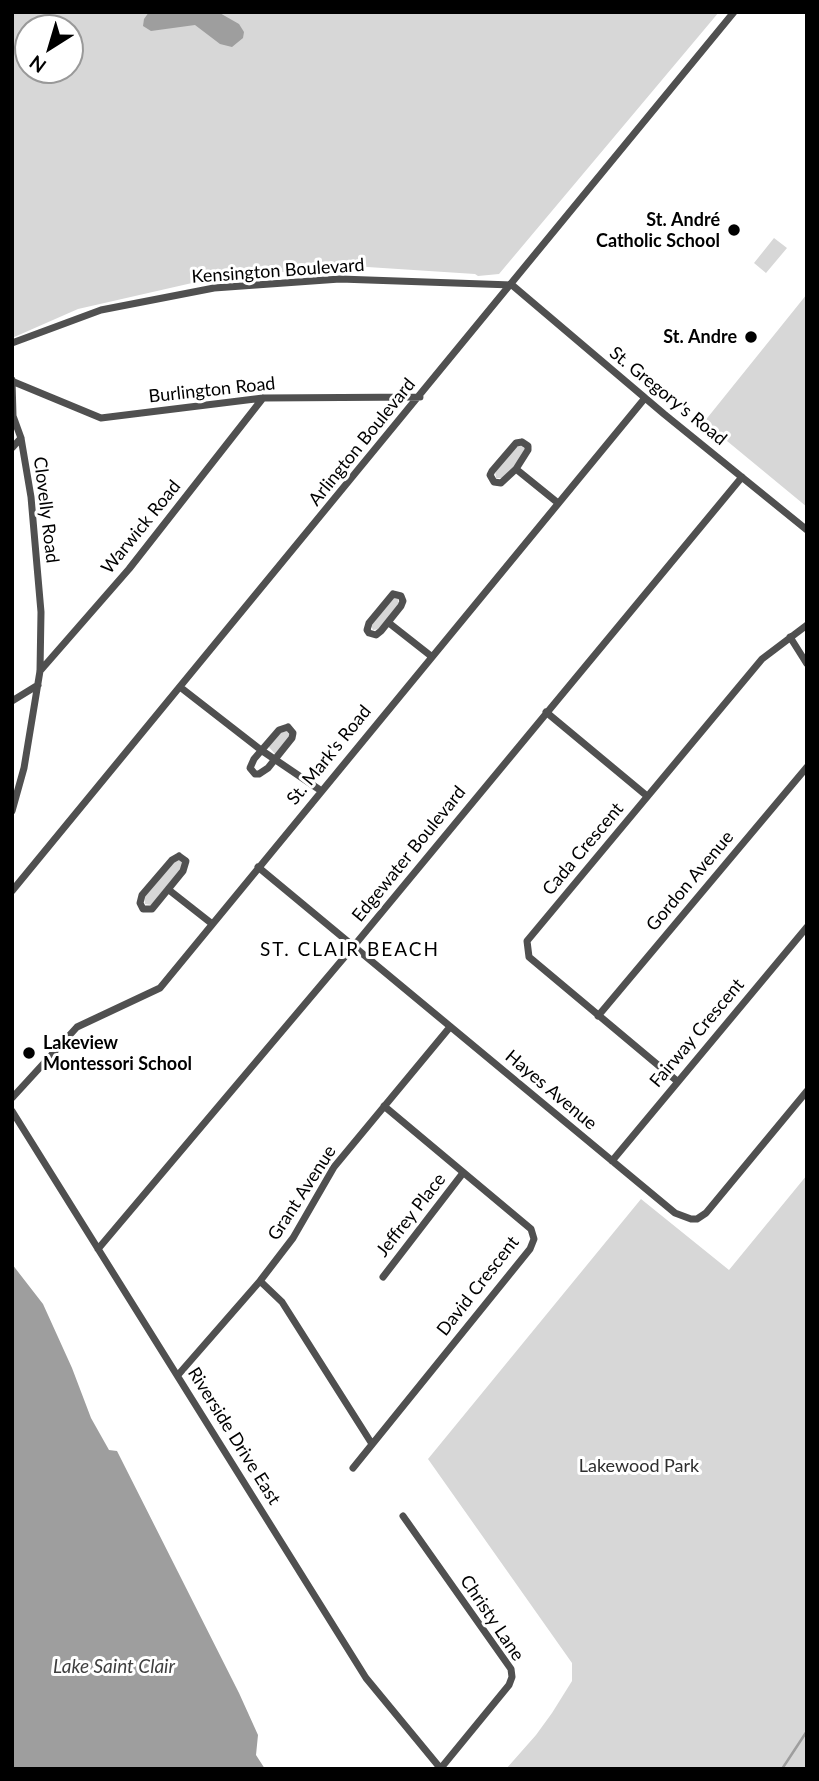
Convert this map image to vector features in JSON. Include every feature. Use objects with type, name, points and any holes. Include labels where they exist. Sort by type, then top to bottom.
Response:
[{"type":"street","name":"Arlington Boulevard","points":[[12,891],[734,12]]},
{"type":"street","name":"Kensington Boulevard","points":[[12,343],[101,310],[214,288],[340,279],[512,285]]},
{"type":"street","name":"St. Gregory's Road","points":[[512,285],[807,530]]},
{"type":"street","name":"Burlington Road","points":[[13,381],[101,418],[263,398],[420,397]]},
{"type":"street","name":"Clovelly Road","points":[[12,811],[24,768],[38,685],[41,612],[31,497],[21,438],[13,416],[13,381]]},
{"type":"street","name":"Warwick Road","points":[[40,671],[129,569],[263,398]]},
{"type":"street","name":"St. Mark's Road","points":[[12,1098],[77,1027],[160,988],[430,656],[645,398]]},
{"type":"street","points":[[12,448],[21,438]]},
{"type":"street","points":[[522,442],[528,446],[528,450],[516,469],[501,483],[497,484],[491,479],[492,471],[513,445],[522,442]]},
{"type":"street","points":[[516,469],[558,503]]},
{"type":"street","name":"Edgewater Boulevard","points":[[98,1249],[353,947],[742,477]]},
{"type":"street","points":[[398,594],[403,601],[389,623],[376,635],[367,630],[369,623],[388,598],[398,594]]},
{"type":"street","points":[[389,623],[430,656]]},
{"type":"street","name":"Cada Crescent","points":[[677,1081],[529,957],[527,941],[762,659],[807,625]]},
{"type":"street","points":[[790,637],[807,664]]},
{"type":"street","points":[[12,701],[38,685]]},
{"type":"street","points":[[180,687],[261,750],[320,790]]},
{"type":"street","points":[[546,712],[647,796]]},
{"type":"street","points":[[288,727],[293,733],[292,738],[264,772],[254,774],[250,768],[261,750],[279,730],[288,727]]},
{"type":"street","name":"Gordon Avenue","points":[[598,1016],[807,766]]},
{"type":"street","points":[[181,857],[186,865],[169,890],[150,910],[143,909],[140,904],[142,895],[169,864],[181,857]]},
{"type":"street","name":"Hayes Avenue","points":[[258,867],[675,1213],[697,1219],[706,1213],[807,1090]]},
{"type":"street","points":[[169,890],[211,923]]},
{"type":"street","name":"Fairway Crescent","points":[[612,1161],[807,926]]},
{"type":"street","name":"Grant Avenue","points":[[177,1375],[260,1281],[293,1238],[334,1167],[450,1027]]},
{"type":"street","name":"David Crescent","points":[[353,1468],[533,1244],[531,1230],[384,1106]]},
{"type":"street","name":"Riverside Drive East","points":[[12,1111],[366,1678],[441,1768]]},
{"type":"street","name":"Jeffrey Place","points":[[383,1277],[463,1173]]},
{"type":"street","points":[[260,1281],[282,1302],[372,1444]]},
{"type":"street","name":"Christy Lane","points":[[403,1516],[510,1669],[512,1677],[509,1685],[441,1768]]},
{"type":"green space","points":[[12,12],[719,12],[499,274],[478,276],[352,266],[214,278],[78,309],[12,338]]},
{"type":"green space","points":[[774,238],[787,248],[766,273],[754,263]]},
{"type":"green space","points":[[807,294],[807,507],[704,422]]},
{"type":"green space","points":[[520,445],[525,449],[519,461],[504,478],[496,478],[495,471],[515,447]]},
{"type":"green space","points":[[394,597],[399,604],[379,629],[373,630],[371,626]]},
{"type":"green space","points":[[287,731],[290,736],[275,754],[268,746],[280,733]]},
{"type":"green space","points":[[179,859],[182,861],[182,867],[151,905],[145,904],[144,896],[173,862]]},
{"type":"green space","name":"Lakewood Park","points":[[807,1175],[807,1769],[506,1769],[536,1735],[572,1681],[572,1663],[428,1459],[641,1199],[729,1270]]},
{"type":"water","points":[[149,12],[218,12],[239,24],[244,32],[243,38],[232,47],[220,44],[195,25],[151,31],[143,26]]},
{"type":"water","name":"Lake Saint Clair","points":[[12,1264],[43,1304],[91,1418],[109,1450],[117,1451],[239,1693],[258,1735],[256,1755],[265,1769],[12,1769]]},
{"type":"waterway","points":[[782,1769],[807,1731]]},
{"type":"place","name":"St. André Catholic School","points":[[734,230]]},
{"type":"place","name":"St. Andre","points":[[751,337]]},
{"type":"place","name":"Lakeview Montessori School","points":[[29,1053]]},
{"type":"district","name":"ST. CLAIR BEACH","points":[[350,950]]}]
